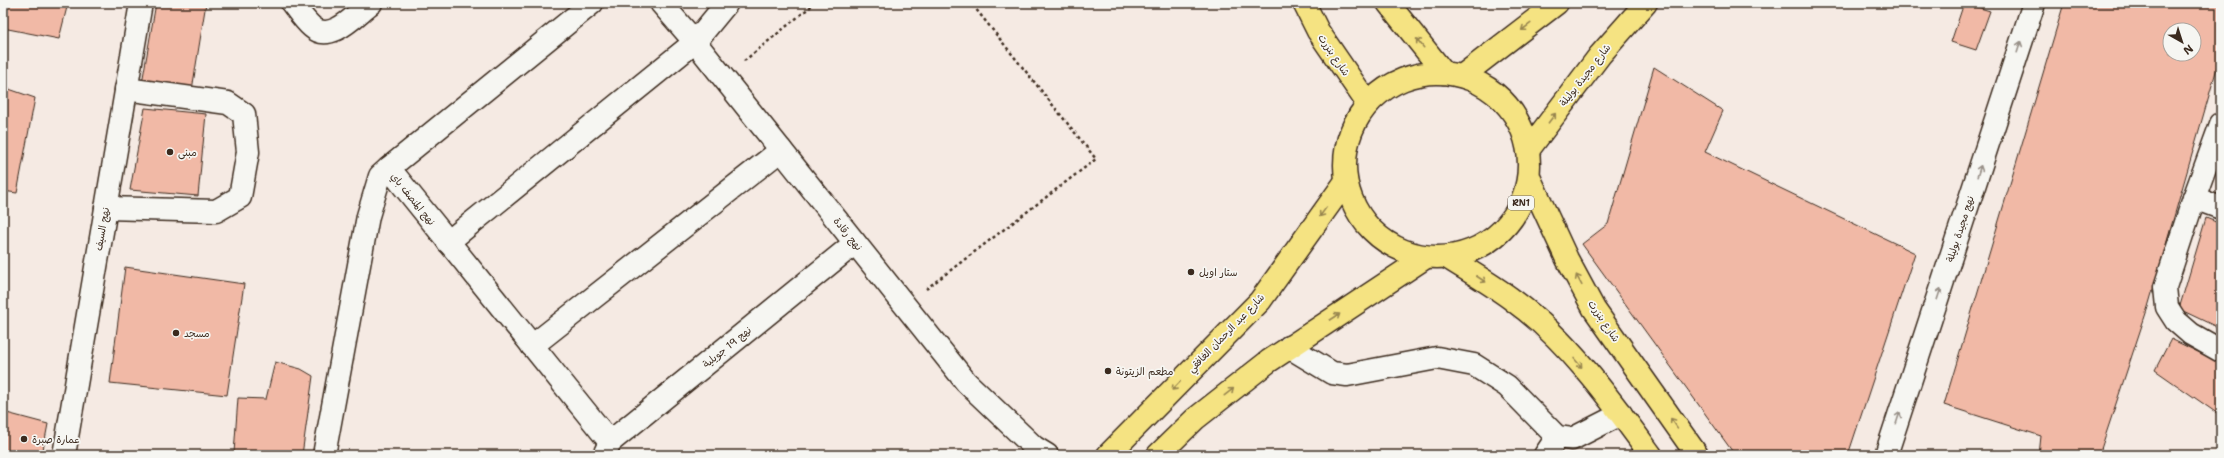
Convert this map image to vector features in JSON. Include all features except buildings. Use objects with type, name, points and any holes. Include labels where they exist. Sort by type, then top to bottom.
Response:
[{"type":"main road","name":"شارع بنزرت","points":[[1304,3],[1318,31],[1368,104]]},
{"type":"main road","name":"RN1","points":[[1388,3],[1453,74]]},
{"type":"main road","points":[[1453,74],[1557,3]]},
{"type":"main road","name":"شارع مجيدة بوليلة","points":[[1529,149],[1600,55],[1646,3]]},
{"type":"main road","name":"RN1","points":[[1453,74],[1487,88],[1499,96],[1513,111],[1523,130],[1529,149],[1529,177],[1520,206],[1503,231],[1478,249],[1448,258],[1426,257],[1403,252],[1382,240],[1365,224],[1353,204],[1346,181],[1345,154],[1351,134],[1368,104],[1389,86],[1416,75],[1453,74]]},
{"type":"main road","name":"شارع بنزرت","points":[[1529,177],[1567,259],[1594,309],[1697,455]]},
{"type":"main road","name":"شارع عبد الرحمان الغافقي","points":[[1108,455],[1260,301],[1346,181]]},
{"type":"main road","points":[[1158,455],[1194,418],[1289,348],[1426,257]]},
{"type":"main road","points":[[1448,258],[1515,301],[1558,340],[1621,414],[1652,455]]},
{"type":"street","name":"نهج السيف","points":[[64,455],[141,3]]},
{"type":"street","points":[[292,3],[313,28],[325,33],[335,31],[370,3]]},
{"type":"street","points":[[388,168],[592,3]]},
{"type":"street","name":"نهج رقادة","points":[[661,3],[724,78],[966,382],[1034,447],[1046,455]]},
{"type":"street","points":[[448,242],[695,42],[727,3]]},
{"type":"street","name":"نهج مجيدة بوليلة","points":[[1886,455],[2034,3]]},
{"type":"street","points":[[106,208],[216,211],[240,197],[248,152],[244,114],[228,103],[126,89]]},
{"type":"street","points":[[2221,124],[2194,198],[2165,287],[2167,307],[2176,321],[2190,334],[2221,350]]},
{"type":"street","points":[[532,346],[781,150]]},
{"type":"street","name":"نهج المنصف باي","points":[[324,455],[369,210],[380,176],[388,168],[532,346],[607,449]]},
{"type":"street","points":[[2194,198],[2221,208]]},
{"type":"street","name":"نهج 19 جويلية","points":[[607,449],[855,243]]},
{"type":"street","points":[[1289,348],[1332,373],[1347,375],[1437,358],[1474,365],[1507,386],[1557,437],[1572,439],[1621,414]]},
{"type":"street","points":[[1545,455],[1557,437]]},
{"type":"path","points":[[724,78],[814,3]]},
{"type":"path","points":[[905,305],[1096,159],[971,3]]},
{"type":"place","name":"مبنى","points":[[170,152]]},
{"type":"place","name":"ستار اويل","points":[[1191,272]]},
{"type":"place","name":"مسجد","points":[[176,333]]},
{"type":"place","name":"مطعم الزيتونة","points":[[1108,371]]},
{"type":"place","name":"عمارة صبرة","points":[[24,439]]}]
